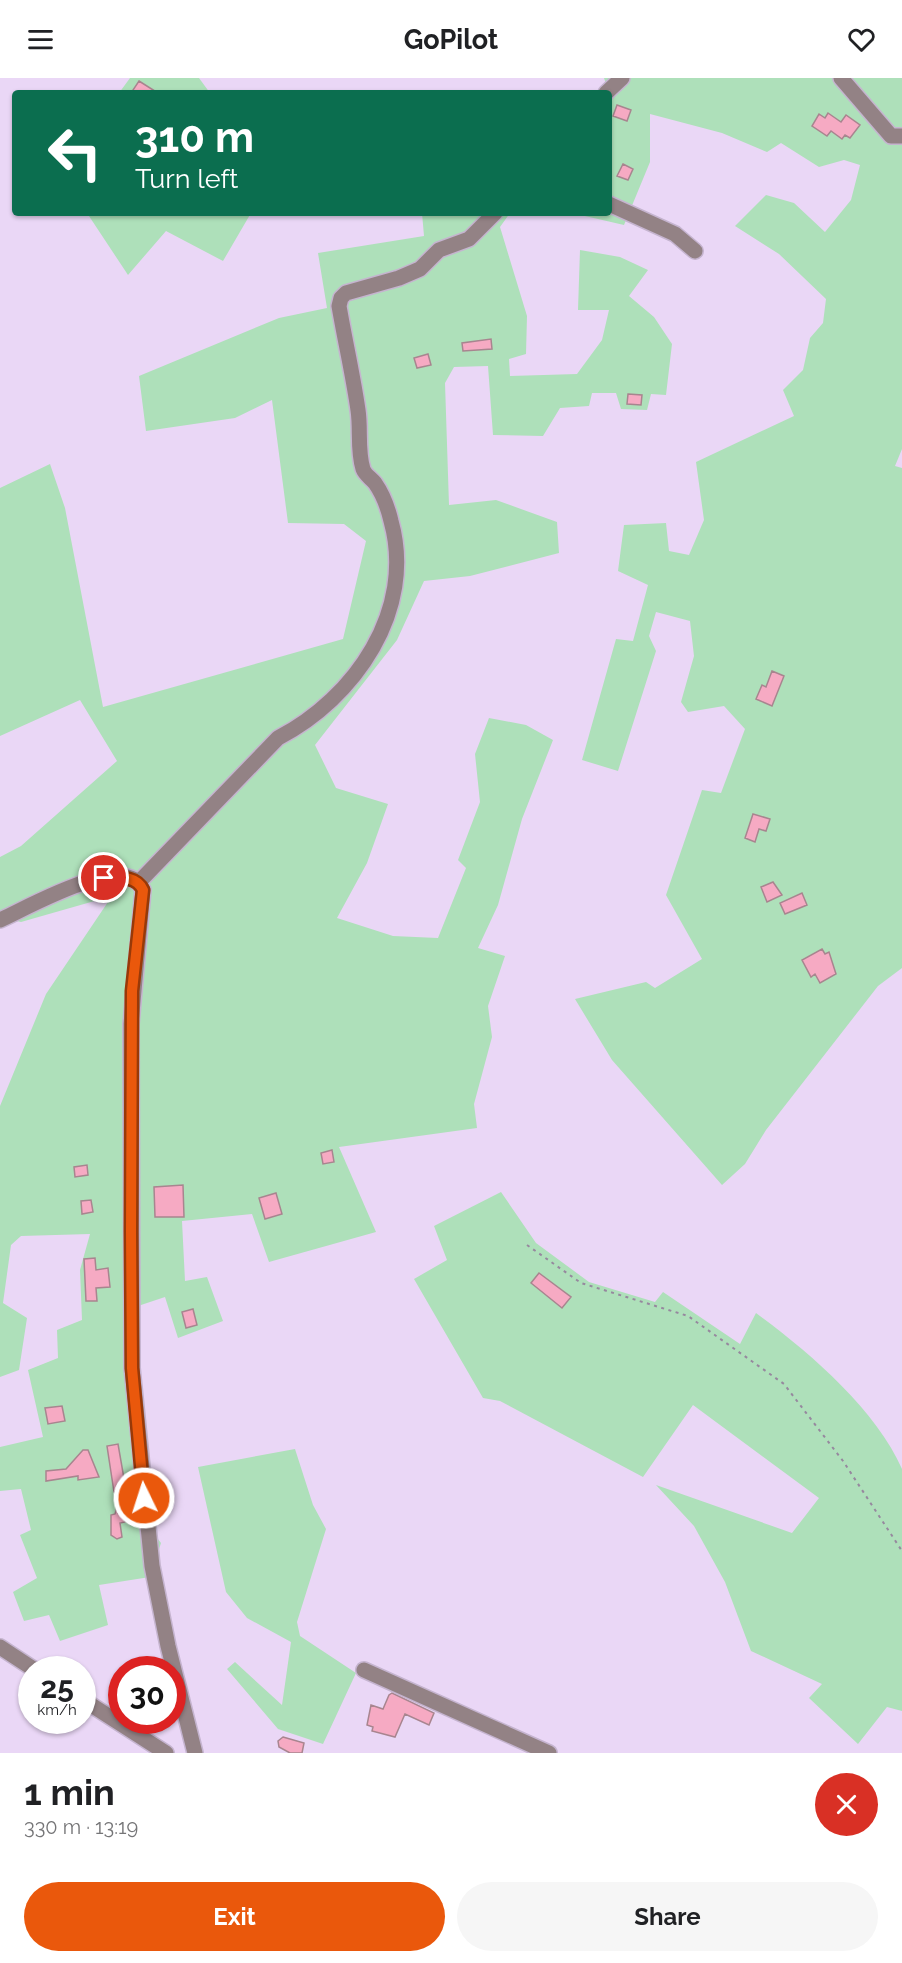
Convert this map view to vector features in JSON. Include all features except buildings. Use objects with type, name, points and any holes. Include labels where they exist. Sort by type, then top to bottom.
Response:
[{"type":"street","points":[[609,90],[622,78]]},
{"type":"street","points":[[840,78],[891,136],[902,136]]},
{"type":"street","points":[[612,205],[675,234],[695,251]]},
{"type":"street","points":[[139,882],[278,738],[305,724],[327,705],[355,675],[381,633],[393,606],[396,551],[391,521],[383,499],[375,483],[364,472],[358,411],[339,306],[341,298],[346,293],[399,278],[420,269],[439,250],[469,239],[492,216]]},
{"type":"street","points":[[0,920],[80,882],[118,878],[139,882]]},
{"type":"street","points":[[139,882],[143,890],[131,1024],[132,1368],[152,1566],[170,1655],[195,1753]]},
{"type":"street","points":[[0,1647],[18,1659]]},
{"type":"street","points":[[364,1670],[549,1753]]},
{"type":"street","points":[[96,1708],[166,1753]]},
{"type":"path","points":[[527,1245],[580,1283],[688,1316],[784,1384],[843,1461],[902,1551]]},
{"type":"green space","points":[[130,78],[199,78],[208,90],[121,90]]},
{"type":"green space","points":[[604,78],[902,78],[902,449],[895,466],[902,468],[902,968],[878,986],[766,1130],[745,1164],[722,1185],[612,1060],[575,999],[646,982],[655,988],[702,959],[666,895],[702,790],[721,793],[745,729],[724,706],[688,712],[681,702],[694,656],[690,621],[656,612],[649,636],[656,651],[618,771],[582,760],[616,639],[633,641],[648,585],[618,571],[624,525],[666,523],[669,551],[689,555],[704,520],[696,462],[794,416],[783,390],[803,370],[810,338],[823,323],[826,299],[779,254],[735,226],[766,195],[794,203],[825,232],[851,200],[860,165],[844,160],[819,167],[781,143],[767,152],[722,133],[650,114],[650,162],[624,225],[585,216],[612,216],[612,90],[599,90],[606,84]]},
{"type":"green space","points":[[89,216],[249,216],[223,261],[166,231],[128,275]]},
{"type":"green space","points":[[422,216],[508,216],[500,227],[527,316],[526,354],[509,359],[510,376],[577,374],[602,340],[609,310],[578,310],[580,250],[620,257],[648,270],[629,296],[654,317],[672,344],[666,395],[651,394],[647,410],[621,409],[616,393],[592,393],[589,406],[560,408],[543,436],[493,435],[488,366],[454,367],[445,383],[449,505],[496,500],[557,522],[559,553],[470,576],[424,581],[397,640],[315,745],[336,788],[388,804],[367,863],[337,918],[393,936],[438,938],[466,868],[458,860],[480,802],[475,754],[489,718],[526,725],[553,740],[522,819],[498,905],[478,948],[505,956],[488,1006],[492,1037],[474,1104],[477,1128],[339,1147],[376,1232],[269,1262],[252,1214],[182,1221],[185,1281],[207,1277],[223,1321],[178,1338],[165,1297],[132,1308],[151,1530],[161,1543],[150,1577],[99,1585],[108,1625],[60,1641],[49,1615],[24,1621],[13,1592],[37,1578],[20,1535],[31,1530],[21,1489],[0,1491],[0,1447],[43,1437],[28,1370],[58,1358],[57,1330],[82,1320],[80,1270],[90,1234],[21,1236],[11,1245],[3,1303],[27,1318],[19,1370],[0,1377],[0,1106],[46,994],[112,896],[21,922],[0,917],[0,857],[21,846],[117,761],[80,700],[0,736],[0,488],[50,464],[65,508],[103,707],[343,639],[366,541],[344,524],[288,523],[272,400],[235,418],[146,431],[139,376],[279,318],[327,308],[318,253],[424,236]]},
{"type":"green space","points":[[501,1192],[536,1243],[589,1282],[655,1302],[663,1292],[740,1344],[756,1313],[818,1363],[858,1403],[876,1425],[902,1469],[902,1711],[887,1707],[858,1744],[809,1698],[822,1684],[751,1651],[725,1582],[694,1526],[656,1485],[792,1533],[819,1498],[693,1405],[643,1477],[500,1401],[483,1398],[414,1279],[447,1260],[434,1226]]},
{"type":"green space","points":[[295,1449],[313,1505],[326,1529],[297,1622],[300,1636],[356,1673],[323,1744],[278,1729],[227,1669],[235,1662],[282,1705],[291,1642],[247,1618],[226,1592],[198,1467]]},
{"type":"route","points":[[104,878],[129,878],[139,882],[143,890],[132,991],[131,1266],[132,1368],[144,1498]]}]
